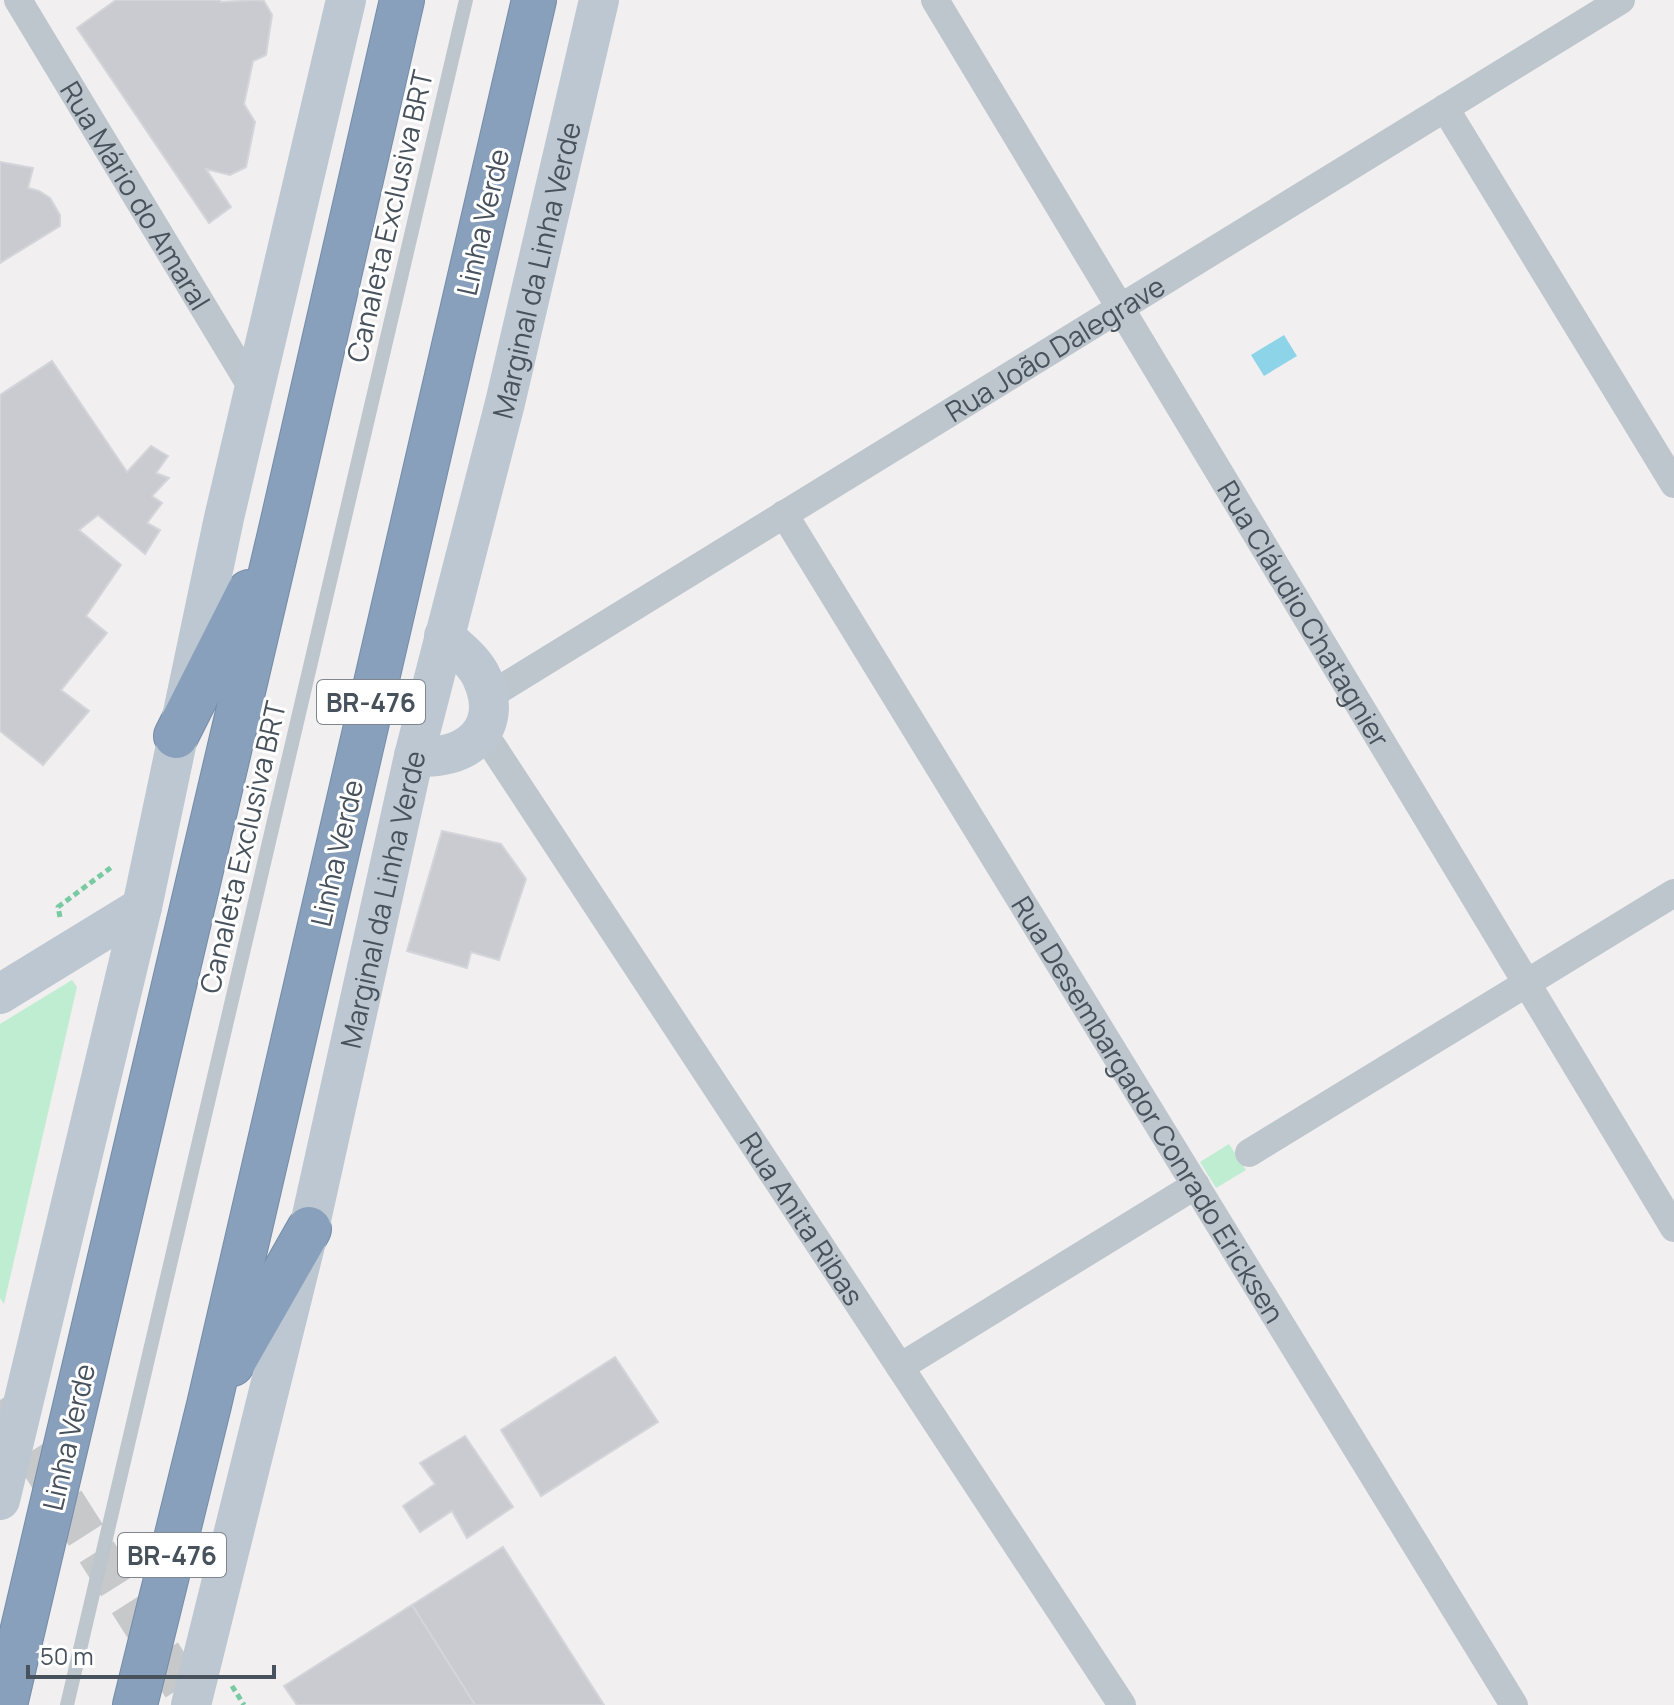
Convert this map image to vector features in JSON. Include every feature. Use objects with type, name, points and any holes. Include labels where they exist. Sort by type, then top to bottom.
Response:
[{"type":"highway","name":"Linha Verde","points":[[5,1705],[402,0]]},
{"type":"highway","name":"Linha Verde","points":[[135,1705],[209,1405],[534,0]]},
{"type":"highway","points":[[176,736],[282,525]]},
{"type":"highway","points":[[209,1405],[309,1229]]},
{"type":"main road","points":[[0,1500],[142,907],[176,736],[346,0]]},
{"type":"main road","name":"Marginal da Linha Verde","points":[[191,1705],[309,1229],[414,756],[505,403],[599,0]]},
{"type":"main road","points":[[414,756],[430,758],[469,746],[486,714],[481,674],[465,654],[444,636]]},
{"type":"main road","points":[[0,994],[142,907]]},
{"type":"street","name":"Rua Cláudio Chatagnier","points":[[935,0],[1674,1228]]},
{"type":"street","name":"Rua João Dalegrave","points":[[486,714],[784,514],[1621,0]]},
{"type":"street","name":"Rua Mário do Amaral","points":[[18,7],[254,391]]},
{"type":"street","points":[[1445,108],[1674,484]]},
{"type":"street","name":"Rua Desembargador Conrado Ericksen","points":[[784,514],[1514,1705]]},
{"type":"street","name":"Rua Anita Ribas","points":[[486,714],[900,1367],[1122,1705]]},
{"type":"street","points":[[1249,1153],[1674,893]]},
{"type":"street","points":[[900,1367],[1196,1185]]},
{"type":"lane","name":"Canaleta Exclusiva BRT","points":[[67,1705],[466,0]]},
{"type":"green space","points":[[72,980],[77,987],[4,1304],[0,1298],[0,1024]]},
{"type":"green space","points":[[1229,1144],[1246,1170],[1216,1188],[1200,1162]]},
{"type":"water","points":[[1284,335],[1297,356],[1264,376],[1251,355]]},
{"type":"building","points":[[116,0],[256,0],[264,1],[272,15],[266,55],[253,61],[244,104],[255,122],[246,167],[230,175],[206,169],[231,207],[209,223],[77,28]]},
{"type":"building","points":[[0,162],[33,168],[28,188],[50,198],[60,215],[60,226],[0,263]]},
{"type":"building","points":[[52,361],[127,472],[151,446],[168,456],[156,473],[169,478],[152,496],[162,503],[147,523],[160,530],[145,554],[98,515],[79,530],[121,565],[86,616],[107,633],[61,690],[89,711],[43,765],[0,731],[0,395]]},
{"type":"building","points":[[442,831],[501,844],[526,879],[499,960],[471,952],[467,968],[407,951]]},
{"type":"building","points":[[615,1357],[658,1422],[541,1496],[501,1430]]},
{"type":"building","points":[[465,1436],[513,1507],[467,1538],[452,1511],[420,1532],[403,1506],[435,1484],[420,1463]]},
{"type":"building","points":[[503,1547],[604,1705],[475,1705],[412,1605]]},
{"type":"building","points":[[412,1605],[475,1705],[297,1705],[284,1686]]},
{"type":"tunnel","points":[[0,1400],[194,1705]]}]
